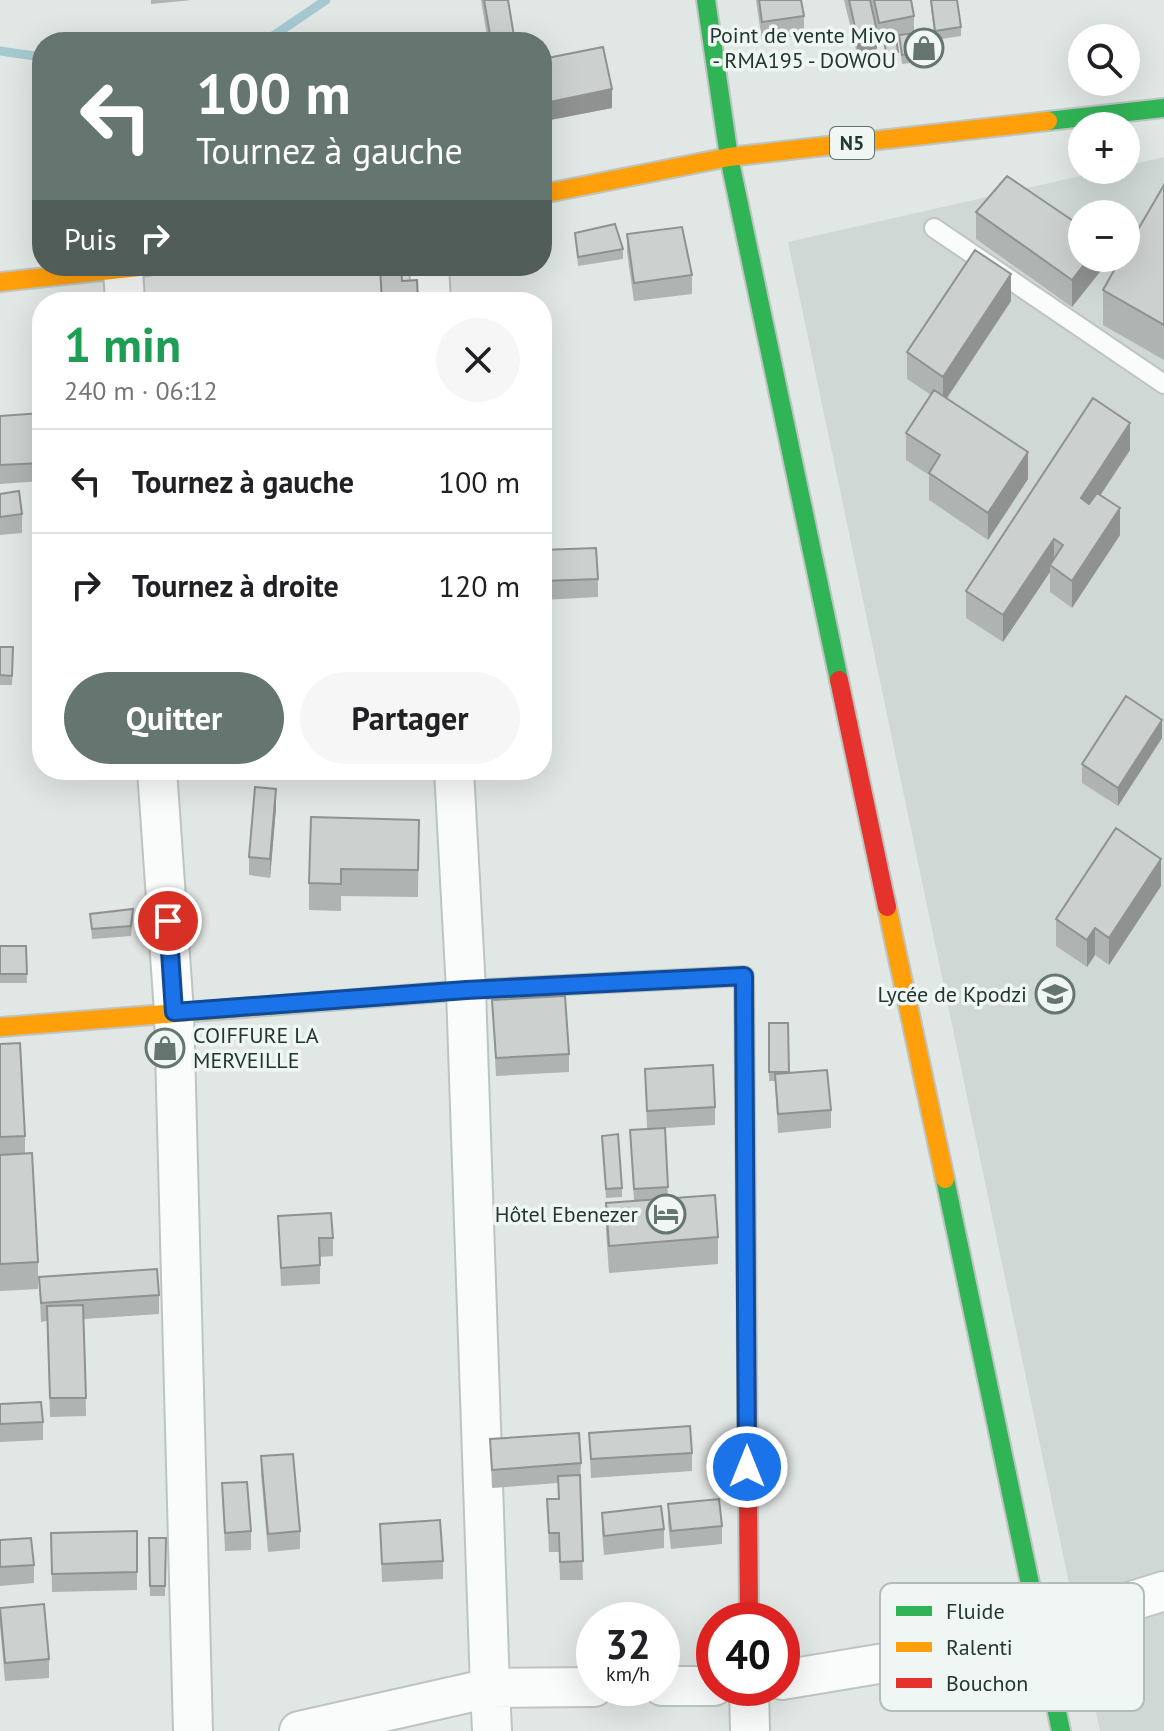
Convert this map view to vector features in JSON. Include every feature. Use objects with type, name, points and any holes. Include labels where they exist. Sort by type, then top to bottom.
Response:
[{"type":"street","points":[[706,0],[729,157],[1029,1583]]},
{"type":"street","name":"N5","points":[[552,192],[729,157],[1164,108]]},
{"type":"street","points":[[0,282],[132,279]]},
{"type":"street","points":[[158,780],[174,1012],[193,1731]]},
{"type":"street","points":[[455,780],[466,990],[492,1731]]},
{"type":"street","points":[[0,1027],[466,990],[744,976],[749,1602]]},
{"type":"street","points":[[1144,1597],[1164,1591]]},
{"type":"street","points":[[800,1677],[880,1664]]},
{"type":"street","points":[[299,1731],[490,1688],[576,1687]]},
{"type":"street","points":[[749,1706],[750,1731]]},
{"type":"street","points":[[1057,1711],[1061,1731]]},
{"type":"lane","points":[[934,228],[1164,384]]},
{"type":"shaded area","name":"Lycée de Kpodzi","points":[[1164,157],[1164,1731],[1100,1731],[1096,1711],[1144,1711],[1144,1583],[1069,1583],[788,242],[1068,179],[1068,184],[1140,184],[1140,163]]},
{"type":"building","points":[[484,0],[508,0],[513,32],[490,32]]},
{"type":"building","points":[[759,0],[801,0],[804,16],[762,22]]},
{"type":"building","points":[[849,0],[870,0],[877,31],[857,36]]},
{"type":"building","points":[[874,0],[911,0],[914,16],[879,23]]},
{"type":"building","points":[[931,0],[957,0],[961,27],[935,31]]},
{"type":"building","points":[[916,33],[919,53],[902,55],[899,35]]},
{"type":"building","points":[[896,36],[898,52],[886,54],[884,37]]},
{"type":"building","points":[[603,47],[612,89],[552,102],[552,57]]},
{"type":"building","points":[[1007,176],[1068,217],[1068,272],[1078,272],[1072,280],[976,212]]},
{"type":"building","points":[[1164,185],[1164,325],[1103,290],[1113,272],[1140,272],[1140,226]]},
{"type":"building","points":[[615,224],[623,249],[578,257],[575,233]]},
{"type":"building","points":[[682,227],[692,275],[634,283],[627,234]]},
{"type":"building","points":[[975,250],[1011,274],[943,377],[907,352]]},
{"type":"building","points":[[381,276],[402,276],[402,281],[417,280],[418,292],[381,292]]},
{"type":"building","points":[[934,390],[1028,452],[988,513],[929,473],[940,455],[906,433]]},
{"type":"building","points":[[1093,398],[1130,423],[1081,498],[1089,504],[1097,493],[1120,508],[1072,581],[1050,565],[1063,545],[1054,539],[1003,615],[966,591]]},
{"type":"building","points":[[32,414],[32,463],[0,465],[0,416]]},
{"type":"building","points":[[19,491],[22,514],[0,517],[0,494]]},
{"type":"building","points":[[596,548],[598,579],[552,581],[552,550]]},
{"type":"building","points":[[0,647],[13,647],[12,676],[0,675]]},
{"type":"building","points":[[1126,696],[1162,720],[1118,788],[1082,764]]},
{"type":"building","points":[[255,787],[276,789],[270,859],[249,857]]},
{"type":"building","points":[[311,817],[419,820],[418,870],[341,869],[341,884],[309,883]]},
{"type":"building","points":[[1116,828],[1161,859],[1109,938],[1095,928],[1087,940],[1056,919]]},
{"type":"building","points":[[133,909],[131,926],[92,929],[90,914]]},
{"type":"building","points":[[0,946],[26,946],[27,974],[0,974]]},
{"type":"building","points":[[565,996],[569,1054],[496,1058],[492,1000]]},
{"type":"building","points":[[769,1023],[788,1023],[789,1072],[769,1072]]},
{"type":"building","points":[[20,1043],[25,1136],[0,1137],[0,1044]]},
{"type":"building","points":[[713,1065],[715,1107],[647,1111],[645,1069]]},
{"type":"building","points":[[827,1070],[831,1110],[778,1114],[775,1074]]},
{"type":"building","points":[[665,1128],[668,1187],[634,1189],[630,1130]]},
{"type":"building","points":[[618,1134],[622,1188],[606,1189],[602,1136]]},
{"type":"building","points":[[32,1153],[38,1262],[0,1264],[0,1155]]},
{"type":"building","points":[[715,1195],[718,1237],[609,1246],[606,1203]]},
{"type":"building","points":[[331,1213],[333,1238],[319,1238],[320,1265],[281,1268],[278,1216]]},
{"type":"building","points":[[157,1269],[159,1295],[41,1303],[39,1277]]},
{"type":"building","points":[[83,1305],[86,1398],[50,1398],[47,1306]]},
{"type":"building","points":[[41,1402],[43,1422],[0,1424],[0,1404]]},
{"type":"building","points":[[690,1426],[692,1453],[591,1459],[589,1433]]},
{"type":"building","points":[[579,1433],[581,1463],[492,1470],[490,1439]]},
{"type":"building","points":[[293,1454],[300,1531],[268,1534],[261,1456]]},
{"type":"building","points":[[580,1475],[583,1561],[560,1562],[559,1533],[549,1533],[547,1499],[559,1499],[558,1476]]},
{"type":"building","points":[[247,1482],[251,1531],[225,1533],[222,1483]]},
{"type":"building","points":[[719,1499],[722,1526],[671,1531],[668,1504]]},
{"type":"building","points":[[661,1506],[664,1529],[604,1536],[602,1513]]},
{"type":"building","points":[[440,1520],[443,1561],[382,1564],[380,1524]]},
{"type":"building","points":[[137,1531],[137,1572],[52,1574],[51,1533]]},
{"type":"building","points":[[31,1538],[34,1565],[0,1567],[0,1540]]},
{"type":"building","points":[[149,1538],[166,1538],[165,1586],[150,1586]]},
{"type":"building","points":[[44,1604],[49,1659],[5,1663],[0,1608]]},
{"type":"waterway","points":[[279,32],[326,0]]},
{"type":"waterway","points":[[0,51],[32,56]]},
{"type":"traffic: fast","points":[[706,0],[729,157],[839,680]]},
{"type":"traffic: fast","points":[[1048,121],[1164,108]]},
{"type":"traffic: fast","points":[[267,1006],[466,990],[744,976],[746,1233]]},
{"type":"traffic: fast","points":[[945,1179],[1030,1583]]},
{"type":"traffic: fast","points":[[1057,1711],[1061,1731]]},
{"type":"traffic: slow","points":[[552,192],[729,157],[1048,121]]},
{"type":"traffic: slow","points":[[0,282],[56,276]]},
{"type":"traffic: slow","points":[[887,907],[945,1179]]},
{"type":"traffic: slow","points":[[0,1027],[267,1006]]},
{"type":"traffic: jam","points":[[839,680],[887,907]]},
{"type":"traffic: jam","points":[[746,1233],[749,1602]]},
{"type":"place","name":"Point de vente Mivo - RMA195 - DOWOU","points":[[924,48]]},
{"type":"place","name":"Lycée de Kpodzi","points":[[1055,994]]},
{"type":"place","name":"COIFFURE LA MERVEILLE","points":[[165,1048]]},
{"type":"place","name":"Hôtel Ebenezer","points":[[666,1214]]},
{"type":"route","points":[[168,921],[174,1012],[466,990],[744,976],[747,1467]]}]
